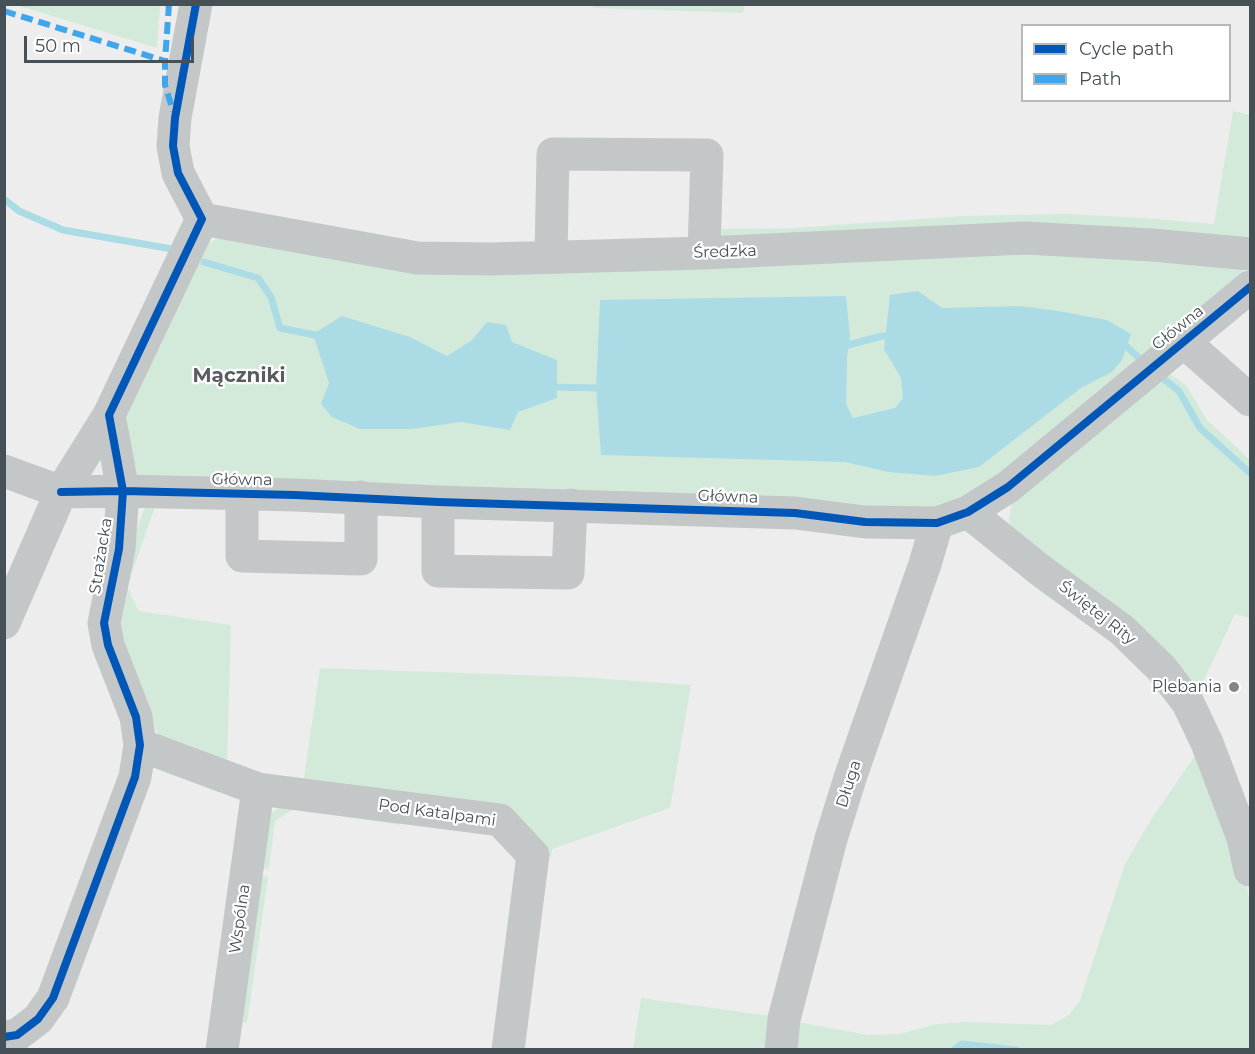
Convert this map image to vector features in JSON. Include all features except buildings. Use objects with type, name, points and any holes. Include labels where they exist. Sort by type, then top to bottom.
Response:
[{"type":"street","points":[[4,623],[61,492],[109,416],[202,219],[178,173],[173,146],[175,118],[196,4]]},
{"type":"street","points":[[551,257],[553,154],[707,155],[704,253]]},
{"type":"street","name":"Średzka","points":[[202,219],[417,258],[704,253],[1025,238],[1152,245],[1251,254]]},
{"type":"street","name":"Główna","points":[[61,492],[123,491],[361,497],[438,502],[795,513],[866,522],[937,523],[968,512],[1008,488],[1251,287]]},
{"type":"street","points":[[1184,341],[1251,400]]},
{"type":"street","name":"Strażacka","points":[[18,1041],[53,998],[135,777],[140,745],[136,717],[108,645],[104,623],[119,549],[123,491],[109,416]]},
{"type":"street","points":[[4,471],[61,492]]},
{"type":"street","points":[[242,494],[242,556],[361,559],[361,497]]},
{"type":"street","points":[[438,502],[438,571],[568,573],[571,505]]},
{"type":"street","name":"Świętej Rity","points":[[968,512],[1040,570],[1122,630],[1162,669],[1188,703],[1207,743],[1243,838],[1251,870]]},
{"type":"street","name":"Długa","points":[[781,1050],[784,1019],[831,839],[937,523]]},
{"type":"street","name":"Pod Katalpami","points":[[140,745],[258,789],[500,820],[533,855],[508,1050]]},
{"type":"street","name":"Wspólna","points":[[222,1050],[258,789]]},
{"type":"green space","points":[[593,4],[745,5],[743,13],[593,8]]},
{"type":"green space","points":[[16,5],[160,5],[157,48]]},
{"type":"green space","points":[[1233,111],[1250,115],[1250,242],[722,241],[722,229],[794,228],[963,216],[1066,214],[1214,224]]},
{"type":"green space","points":[[226,235],[290,245],[1021,248],[1236,262],[1243,271],[1241,283],[1011,475],[947,509],[138,478],[122,426],[206,244]]},
{"type":"green space","points":[[1161,368],[1186,385],[1207,420],[1250,460],[1250,618],[1235,614],[1194,701],[1011,532],[1009,518],[1012,501]]},
{"type":"green space","points":[[156,504],[127,587],[139,611],[231,625],[227,766],[159,736],[122,645],[120,586],[142,514],[146,506]]},
{"type":"green space","points":[[320,668],[579,677],[691,685],[670,808],[552,849],[551,857],[544,857],[509,813],[304,778]]},
{"type":"green space","points":[[1201,747],[1238,845],[1250,903],[1250,1049],[788,1050],[792,1021],[868,1035],[900,1034],[936,1024],[965,1022],[1051,1025],[1069,1015],[1080,1000],[1125,864],[1152,818]]},
{"type":"green space","points":[[290,801],[401,814],[400,825],[294,809],[275,821],[269,869],[261,868],[268,815]]},
{"type":"green space","points":[[261,876],[268,877],[247,1023],[238,1022]]},
{"type":"green space","points":[[641,998],[777,1017],[773,1049],[633,1050]]},
{"type":"water","points":[[918,291],[942,308],[1020,306],[1058,311],[1107,320],[1131,334],[1122,360],[1112,372],[1081,388],[979,467],[935,476],[888,472],[845,462],[601,455],[596,389],[600,300],[846,296],[850,336],[846,404],[853,418],[895,408],[903,398],[901,378],[884,349],[890,295]]},
{"type":"water","points":[[342,316],[410,337],[447,356],[472,340],[487,322],[506,325],[512,342],[557,360],[557,398],[518,412],[510,430],[461,422],[412,429],[360,429],[332,417],[321,404],[329,383],[313,334]]},
{"type":"waterway","points":[[4,199],[19,211],[63,230],[172,249]]},
{"type":"waterway","points":[[204,262],[258,278],[271,297],[280,328],[320,336]]},
{"type":"waterway","points":[[840,347],[882,336],[894,336]]},
{"type":"waterway","points":[[1118,345],[1127,347],[1138,357]]},
{"type":"waterway","points":[[1165,380],[1179,391],[1200,428],[1250,473]]},
{"type":"waterway","points":[[550,387],[602,388]]},
{"type":"waterway","points":[[954,1050],[962,1044],[1016,1050]]},
{"type":"marked path","points":[[169,4],[165,85],[173,111]]},
{"type":"marked path","points":[[4,11],[165,61]]},
{"type":"cycle path","points":[[4,1037],[17,1035],[38,1019],[53,998],[135,777],[140,745],[136,717],[108,645],[104,623],[119,549],[123,491],[109,415],[202,219],[178,173],[173,146],[175,118],[196,4]]},
{"type":"cycle path","points":[[61,492],[295,495],[438,502],[795,513],[865,522],[937,523],[968,512],[1008,487],[1250,287]]},
{"type":"place","name":"Plebania","points":[[1234,687]]},
{"type":"district","name":"Mączniki","points":[[239,376]]}]
